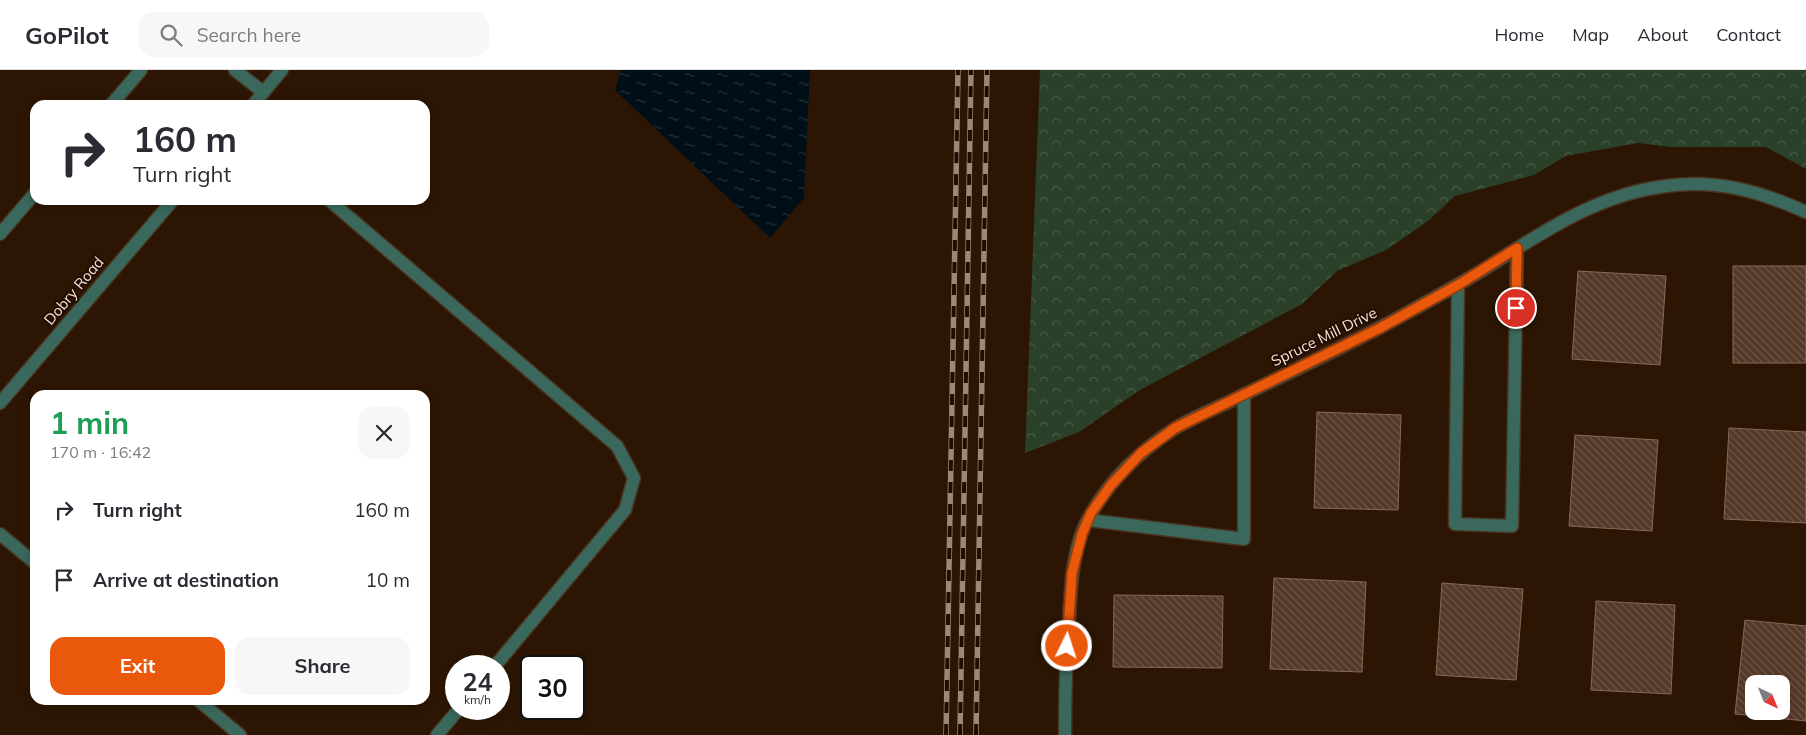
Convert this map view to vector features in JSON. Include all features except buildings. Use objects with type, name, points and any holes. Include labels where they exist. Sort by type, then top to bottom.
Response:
[{"type":"street","points":[[115,100],[141,70]]},
{"type":"street","points":[[236,70],[263,92]]},
{"type":"street","points":[[257,100],[282,70]]},
{"type":"street","name":"Spruce Mill Drive","points":[[1065,735],[1066,665],[1072,573],[1082,534],[1088,520],[1111,485],[1141,453],[1175,428],[1380,328],[1458,285],[1574,214],[1612,198],[1659,187],[1699,184],[1737,188],[1773,197],[1806,212]]},
{"type":"street","points":[[0,234],[30,199]]},
{"type":"street","name":"Dobry Road","points":[[0,403],[169,205]]},
{"type":"street","points":[[335,205],[617,446],[634,478],[625,510],[504,655]]},
{"type":"street","points":[[1458,285],[1455,524],[1512,526],[1517,248]]},
{"type":"street","points":[[1088,520],[1244,539],[1244,394]]},
{"type":"street","points":[[0,534],[30,559]]},
{"type":"street","points":[[204,705],[240,735]]},
{"type":"street","points":[[437,735],[450,720]]},
{"type":"green space","points":[[1040,70],[1806,70],[1806,169],[1766,147],[1671,147],[1638,143],[1566,156],[1534,175],[1455,196],[1428,221],[1386,250],[1337,271],[1302,304],[1140,390],[1079,432],[1025,453]]},
{"type":"water","points":[[621,70],[810,70],[804,198],[770,238],[615,90]]},
{"type":"railway","points":[[946,735],[958,70]]},
{"type":"railway","points":[[960,735],[971,70]]},
{"type":"railway","points":[[976,735],[987,70]]},
{"type":"route","points":[[1067,646],[1072,573],[1082,534],[1091,513],[1111,485],[1141,453],[1175,428],[1380,328],[1458,285],[1517,248],[1516,308]]}]
